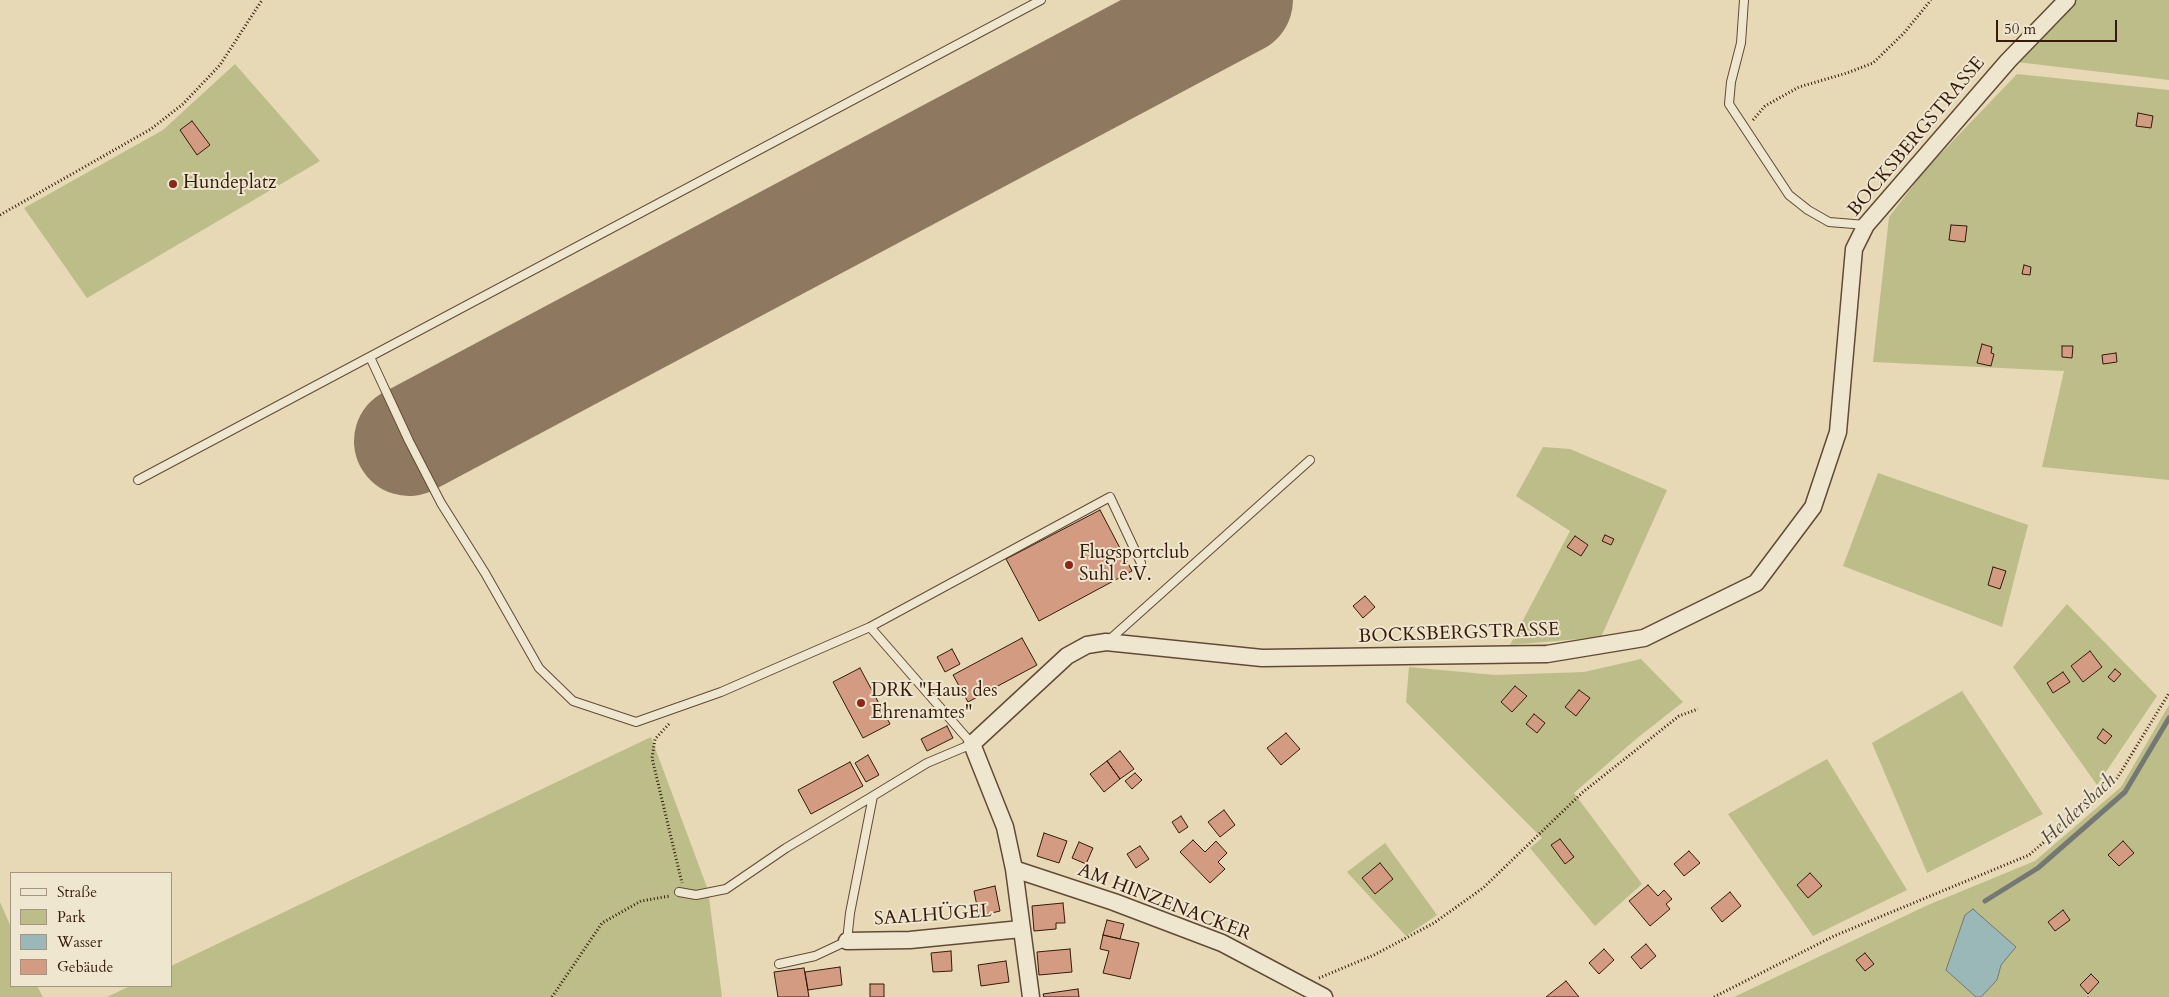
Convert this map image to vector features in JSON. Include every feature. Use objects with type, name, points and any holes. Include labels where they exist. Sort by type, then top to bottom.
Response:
[{"type":"street","name":"BOCKSBERGSTRASSE","points":[[972,744],[1067,656],[1087,645],[1106,642],[1262,658],[1547,654],[1644,638],[1756,583],[1813,507],[1838,432],[1854,249],[1866,225],[2008,62],[2067,0]]},
{"type":"street","points":[[972,744],[1004,827],[1014,869],[1031,997]]},
{"type":"street","name":"AM HINZENACKER","points":[[1014,869],[1114,902],[1222,943],[1324,997]]},
{"type":"street","name":"SAALHÜGEL","points":[[847,941],[910,940],[1021,930]]},
{"type":"lane","points":[[138,480],[1041,0]]},
{"type":"lane","points":[[1744,0],[1741,43],[1731,82],[1729,104],[1789,195],[1808,210],[1829,222],[1866,225]]},
{"type":"lane","points":[[370,356],[409,441],[441,503],[485,573],[539,668],[572,701],[636,722],[722,692],[870,627],[1110,497],[1141,563]]},
{"type":"lane","points":[[1106,642],[1310,460]]},
{"type":"lane","points":[[679,892],[696,895],[726,889],[786,848],[927,763],[972,744],[870,627]]},
{"type":"lane","points":[[779,964],[815,956],[847,941],[850,913],[873,796]]},
{"type":"path","points":[[0,215],[151,129],[183,104],[220,65],[262,0]]},
{"type":"path","points":[[1745,130],[1765,106],[1799,87],[1848,73],[1873,63],[1904,34],[1932,0]]},
{"type":"path","points":[[1714,997],[1834,936],[2029,855],[2116,780],[2169,693]]},
{"type":"path","points":[[552,997],[602,923],[641,901],[678,894],[679,892],[683,880],[658,788],[652,758],[655,739],[686,704]]},
{"type":"path","points":[[1302,985],[1374,955],[1434,923],[1483,888],[1583,792],[1680,716],[1698,709]]},
{"type":"green space","points":[[2067,0],[2169,0],[2169,80],[2008,61]]},
{"type":"green space","name":"Hundeplatz","points":[[235,64],[320,161],[87,298],[24,208],[163,130]]},
{"type":"green space","points":[[2017,74],[2169,90],[2169,480],[2042,467],[2064,371],[1873,362],[1889,217],[1925,170]]},
{"type":"green space","points":[[1543,447],[1570,449],[1667,490],[1601,637],[1510,645],[1570,531],[1516,496]]},
{"type":"green space","points":[[1878,473],[2028,525],[2002,627],[1843,566]]},
{"type":"green space","points":[[2067,604],[2157,696],[2097,785],[2013,667]]},
{"type":"green space","points":[[1641,659],[1683,702],[1636,739],[1574,793],[1642,884],[1595,926],[1530,848],[1542,838],[1406,702],[1409,667],[1495,675],[1584,672]]},
{"type":"green space","points":[[1962,691],[2043,814],[1927,873],[1872,743]]},
{"type":"green space","points":[[2169,705],[2169,997],[1734,997],[1928,905],[2035,861],[2121,787]]},
{"type":"green space","points":[[651,737],[708,890],[722,997],[107,997],[128,987],[172,987],[172,966]]},
{"type":"green space","points":[[1827,759],[1907,890],[1813,936],[1728,814]]},
{"type":"green space","points":[[1385,843],[1437,915],[1406,936],[1347,872]]},
{"type":"green space","points":[[0,902],[10,925],[10,987],[38,987],[43,997],[0,997]]},
{"type":"water","points":[[1973,909],[2016,947],[2001,965],[1997,980],[1981,997],[1976,997],[1946,970],[1965,915]]},
{"type":"building","points":[[2138,113],[2153,116],[2151,128],[2136,126]]},
{"type":"building","points":[[192,121],[210,145],[197,155],[180,130]]},
{"type":"building","points":[[1951,225],[1967,226],[1965,242],[1949,240]]},
{"type":"building","points":[[2024,265],[2031,267],[2030,275],[2022,274]]},
{"type":"building","points":[[1982,344],[1992,347],[1991,353],[1994,354],[1991,366],[1977,363]]},
{"type":"building","points":[[2062,346],[2073,346],[2072,358],[2062,357]]},
{"type":"building","points":[[2116,353],[2117,362],[2103,364],[2102,355]]},
{"type":"building","name":"Flugsportclub Suhl e.V.","points":[[1100,510],[1132,571],[1039,621],[1006,559]]},
{"type":"building","points":[[1605,535],[1614,539],[1611,545],[1602,541]]},
{"type":"building","points":[[1575,536],[1588,545],[1581,556],[1567,547]]},
{"type":"building","points":[[1993,567],[2006,571],[2000,589],[1988,585]]},
{"type":"building","points":[[1365,596],[1375,607],[1363,618],[1353,606]]},
{"type":"building","points":[[1022,638],[1037,665],[968,702],[953,675]]},
{"type":"building","points":[[952,649],[960,664],[945,672],[937,657]]},
{"type":"building","points":[[2090,651],[2102,667],[2083,682],[2071,666]]},
{"type":"building","points":[[860,668],[890,724],[863,738],[833,682]]},
{"type":"building","points":[[2115,669],[2121,674],[2114,682],[2108,677]]},
{"type":"building","points":[[2063,672],[2070,682],[2053,693],[2047,683]]},
{"type":"building","points":[[1515,686],[1527,696],[1512,712],[1501,702]]},
{"type":"building","points":[[1579,690],[1590,698],[1576,716],[1565,707]]},
{"type":"building","points":[[1534,714],[1545,723],[1537,733],[1526,724]]},
{"type":"building","points":[[947,726],[953,738],[927,751],[921,739]]},
{"type":"building","points":[[2103,729],[2112,736],[2105,744],[2097,738]]},
{"type":"building","points":[[1286,733],[1300,749],[1281,765],[1267,748]]},
{"type":"building","points":[[1120,751],[1134,769],[1120,779],[1107,761]]},
{"type":"building","points":[[868,755],[879,775],[866,782],[855,763]]},
{"type":"building","points":[[1107,761],[1120,779],[1104,792],[1090,774]]},
{"type":"building","points":[[850,762],[863,786],[811,814],[798,790]]},
{"type":"building","points":[[1135,773],[1142,780],[1132,789],[1125,781]]},
{"type":"building","points":[[1224,810],[1235,825],[1220,837],[1208,822]]},
{"type":"building","points":[[1181,816],[1188,827],[1179,833],[1172,822]]},
{"type":"building","points":[[1044,833],[1067,841],[1059,863],[1037,856]]},
{"type":"building","points":[[1560,839],[1574,857],[1565,864],[1551,845]]},
{"type":"building","points":[[1193,840],[1205,852],[1216,841],[1227,853],[1218,862],[1225,869],[1210,883],[1180,852]]},
{"type":"building","points":[[2123,841],[2134,853],[2119,866],[2108,855]]},
{"type":"building","points":[[1079,842],[1093,848],[1086,864],[1072,858]]},
{"type":"building","points":[[1140,846],[1149,859],[1136,868],[1127,854]]},
{"type":"building","points":[[1689,851],[1700,863],[1684,876],[1674,864]]},
{"type":"building","points":[[1380,863],[1393,879],[1375,894],[1362,878]]},
{"type":"building","points":[[1810,873],[1822,886],[1808,898],[1797,885]]},
{"type":"building","points":[[1648,885],[1658,896],[1664,890],[1672,899],[1666,904],[1670,909],[1650,926],[1629,901]]},
{"type":"building","points":[[995,886],[1000,911],[979,916],[974,891]]},
{"type":"building","points":[[1730,892],[1741,906],[1722,922],[1711,908]]},
{"type":"building","points":[[1063,903],[1065,923],[1056,923],[1056,929],[1034,931],[1032,906]]},
{"type":"building","points":[[2063,910],[2070,920],[2055,931],[2048,922]]},
{"type":"building","points":[[1107,920],[1124,924],[1120,939],[1103,935]]},
{"type":"building","points":[[1103,935],[1139,943],[1130,979],[1103,973],[1109,951],[1100,949]]},
{"type":"building","points":[[1646,944],[1656,956],[1641,969],[1631,957]]},
{"type":"building","points":[[1070,949],[1072,972],[1039,975],[1037,952]]},
{"type":"building","points":[[1604,949],[1614,960],[1599,974],[1589,963]]},
{"type":"building","points":[[951,951],[952,971],[933,972],[931,953]]},
{"type":"building","points":[[1865,953],[1874,964],[1865,971],[1856,960]]},
{"type":"building","points":[[1006,961],[1009,982],[981,986],[978,965]]},
{"type":"building","points":[[840,967],[842,985],[808,990],[805,972]]},
{"type":"building","points":[[804,968],[809,997],[778,997],[774,972]]},
{"type":"building","points":[[2091,974],[2099,982],[2088,994],[2080,985]]},
{"type":"building","points":[[1566,981],[1579,997],[1546,997]]},
{"type":"building","points":[[870,984],[884,984],[884,997],[870,997]]},
{"type":"building","points":[[1078,989],[1079,997],[1044,997],[1043,994]]},
{"type":"waterway","name":"Heldersbach","points":[[1985,901],[2038,868],[2125,792],[2169,718]]},
{"type":"runway","points":[[409,441],[1238,0]]},
{"type":"place","name":"Hundeplatz","points":[[173,184]]},
{"type":"place","name":"Flugsportclub Suhl e.V.","points":[[1069,565]]},
{"type":"place","name":"DRK \"Haus des Ehrenamtes\"","points":[[861,703]]}]
